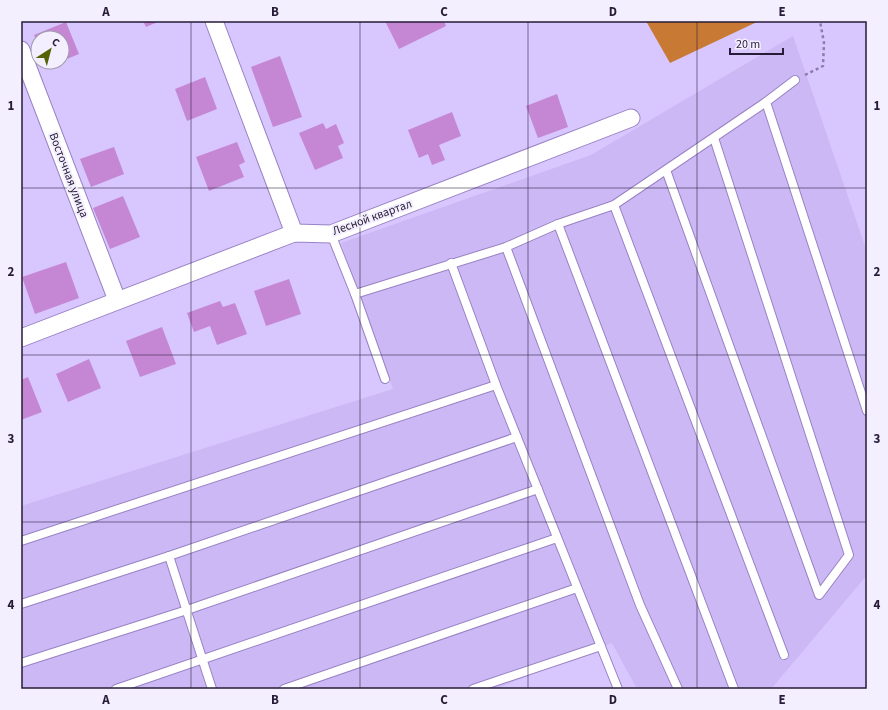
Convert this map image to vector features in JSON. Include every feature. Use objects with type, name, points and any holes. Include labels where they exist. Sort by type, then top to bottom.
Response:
[{"type":"street","points":[[214,21],[294,233]]},
{"type":"street","name":"Восточная улица","points":[[21,50],[117,300]]},
{"type":"street","name":"Лесной квартал","points":[[21,338],[294,233],[331,234],[631,118]]},
{"type":"lane","points":[[355,294],[506,247],[558,224],[614,206],[766,102],[794,80]]},
{"type":"lane","points":[[766,102],[867,411]]},
{"type":"lane","points":[[666,170],[819,595],[849,555],[714,138]]},
{"type":"lane","points":[[614,206],[784,655]]},
{"type":"lane","points":[[558,224],[734,689]]},
{"type":"lane","points":[[331,234],[355,294],[385,379]]},
{"type":"lane","points":[[506,247],[640,605],[678,689]]},
{"type":"lane","points":[[451,263],[516,437],[618,689]]},
{"type":"lane","points":[[21,541],[496,385]]},
{"type":"lane","points":[[21,604],[169,556],[516,437]]},
{"type":"lane","points":[[21,664],[187,610],[538,489]]},
{"type":"lane","points":[[116,689],[557,538]]},
{"type":"lane","points":[[169,556],[212,689]]},
{"type":"lane","points":[[284,689],[577,588]]},
{"type":"lane","points":[[473,689],[601,646]]},
{"type":"path","points":[[794,80],[823,66],[824,43],[820,21]]},
{"type":"shaded area","points":[[646,21],[759,21],[670,63]]},
{"type":"shaded area","points":[[793,36],[867,252],[867,575],[771,689],[637,689],[612,643],[495,689],[21,689],[21,506],[393,389],[341,243],[591,155]]},
{"type":"building","points":[[143,21],[160,21],[146,27]]},
{"type":"building","points":[[385,21],[444,21],[446,26],[399,49]]},
{"type":"building","points":[[66,22],[69,30],[46,30]]},
{"type":"building","points":[[70,32],[79,54],[70,58]]},
{"type":"building","points":[[280,56],[302,117],[273,127],[251,67]]},
{"type":"building","points":[[205,77],[217,109],[187,121],[175,89]]},
{"type":"building","points":[[557,94],[568,127],[538,138],[526,106]]},
{"type":"building","points":[[452,112],[461,136],[439,145],[445,160],[432,165],[428,154],[419,158],[408,130]]},
{"type":"building","points":[[323,123],[326,129],[336,124],[344,143],[338,146],[343,158],[315,170],[299,133]]},
{"type":"building","points":[[237,142],[245,162],[239,165],[244,177],[209,191],[196,157]]},
{"type":"building","points":[[114,147],[124,174],[91,187],[80,159]]},
{"type":"building","points":[[123,196],[140,237],[110,249],[93,208]]},
{"type":"building","points":[[66,262],[79,298],[35,314],[22,277]]},
{"type":"building","points":[[289,279],[301,314],[266,326],[254,291]]},
{"type":"building","points":[[220,301],[223,307],[235,303],[247,334],[217,345],[210,326],[194,332],[187,313]]},
{"type":"building","points":[[162,327],[176,364],[140,377],[126,341]]},
{"type":"building","points":[[89,359],[101,388],[68,402],[56,374]]},
{"type":"building","points":[[28,377],[42,412],[21,420],[21,380]]}]
